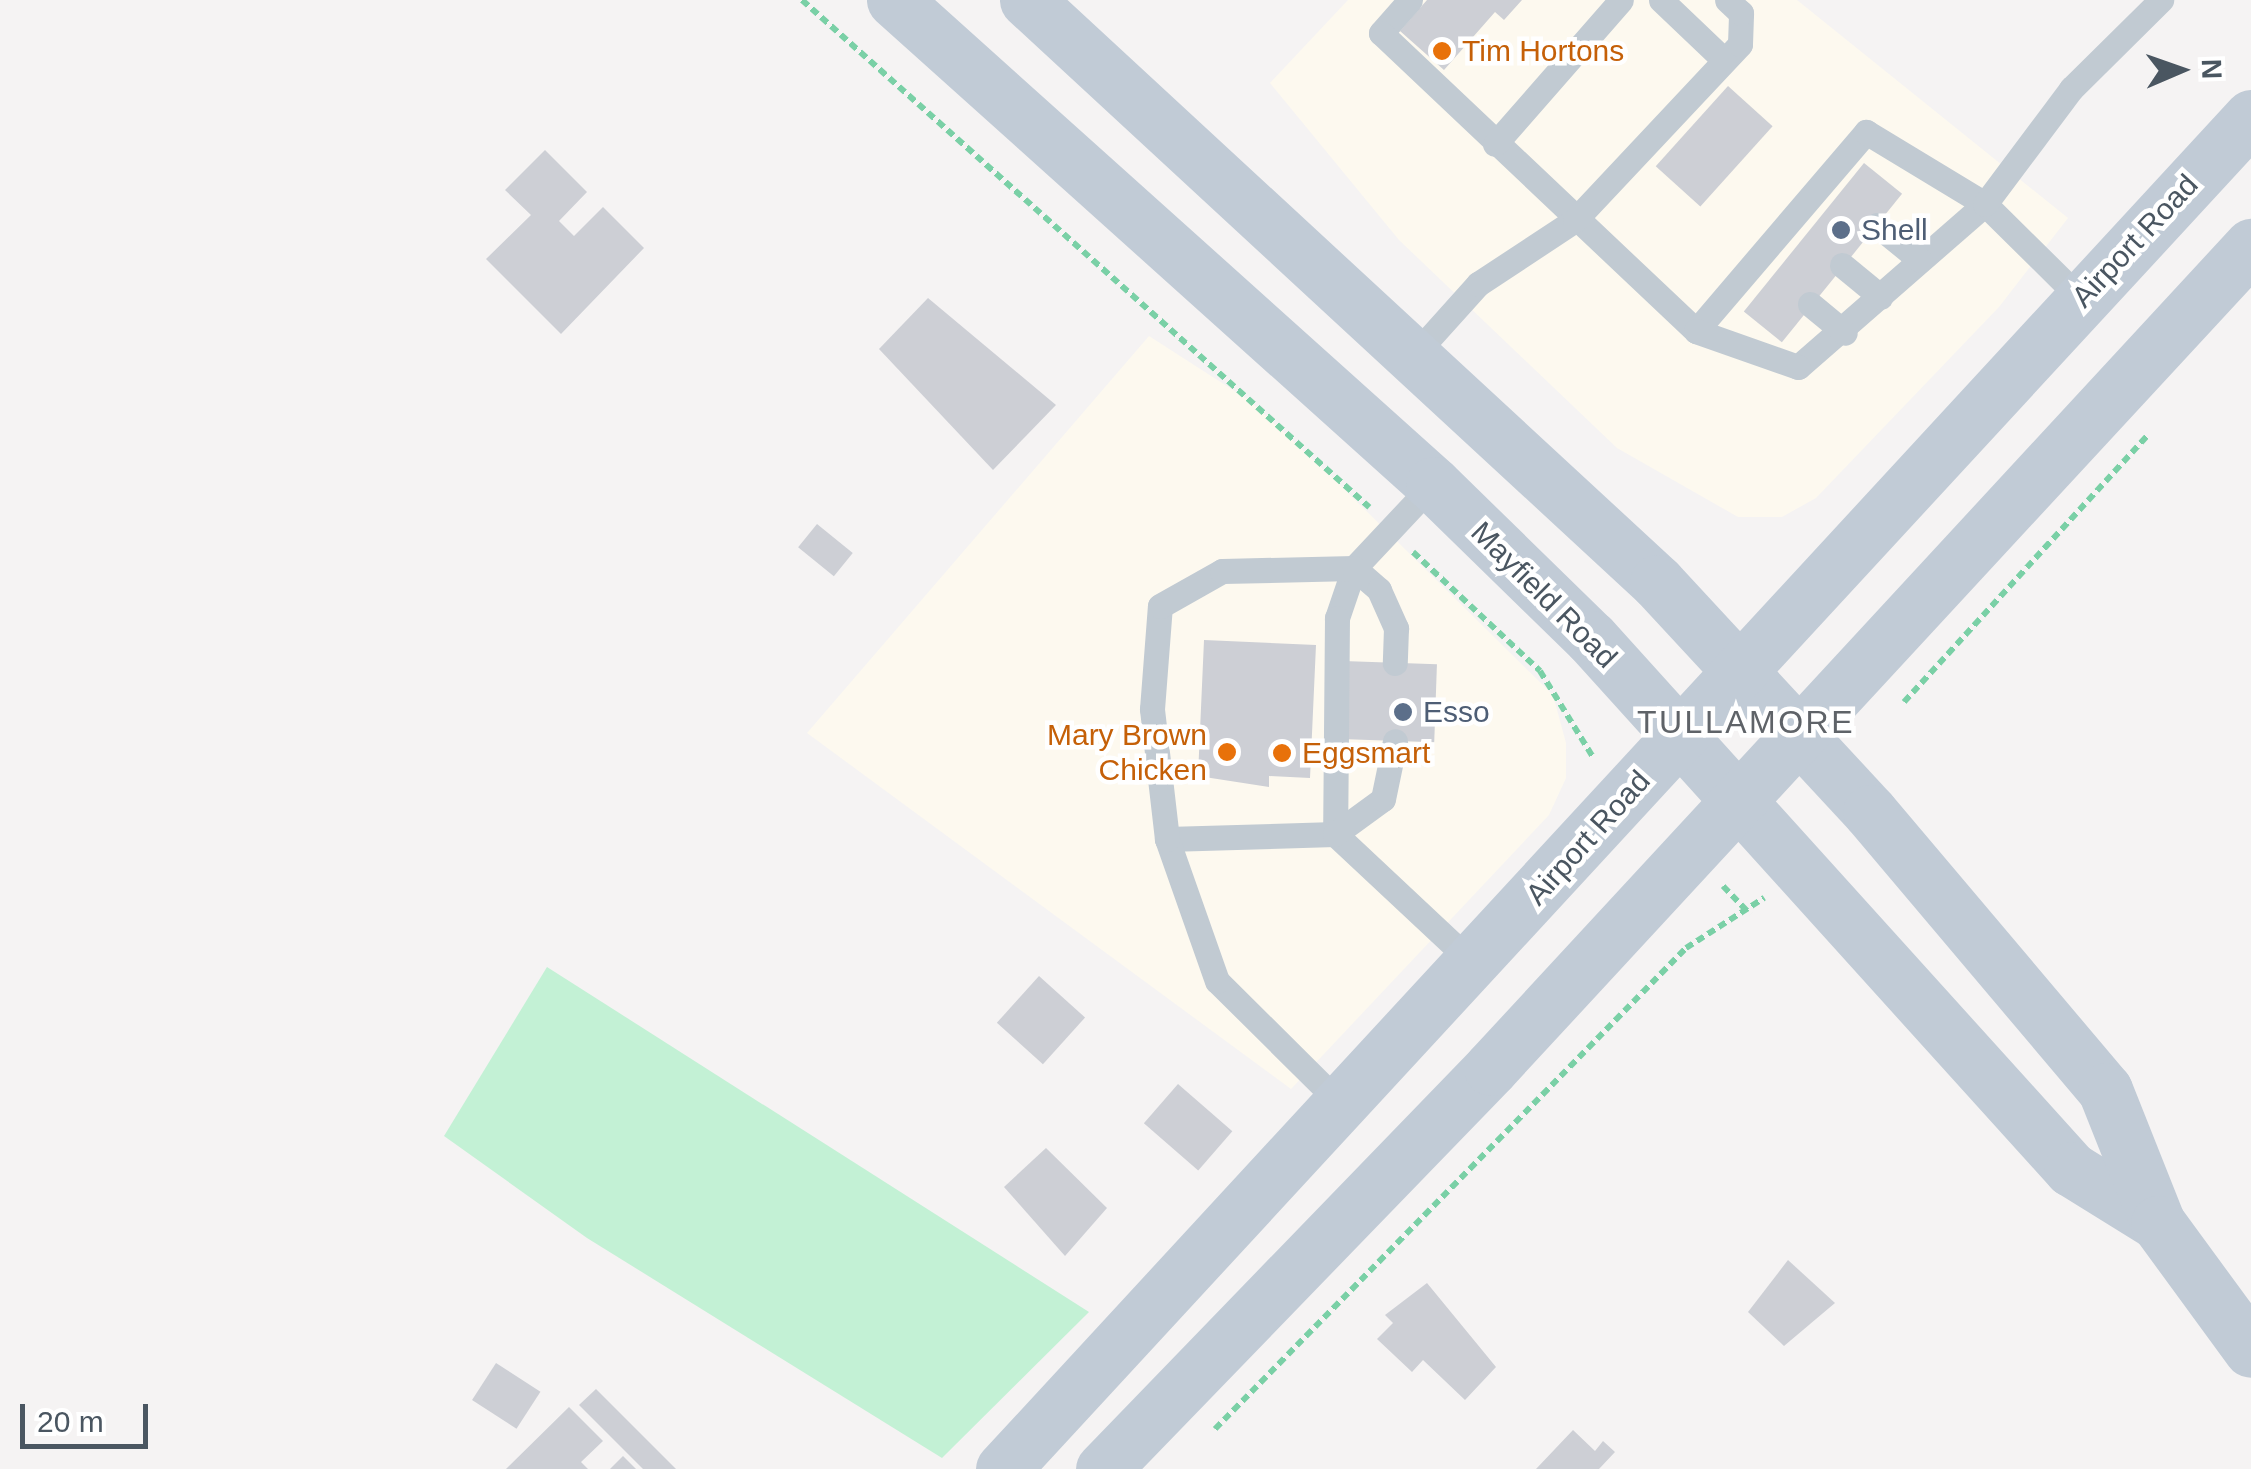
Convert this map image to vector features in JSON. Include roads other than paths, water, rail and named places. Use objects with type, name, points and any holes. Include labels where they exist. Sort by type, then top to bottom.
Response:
[{"type":"main road","name":"Mayfield Road","points":[[894,0],[1433,484],[1681,735],[2070,1169],[2158,1223]]},
{"type":"main road","name":"Mayfield Road","points":[[1043,5],[1416,353],[1739,670],[1799,735],[2105,1090],[2158,1223],[2251,1350]]},
{"type":"main road","name":"Airport Road","points":[[1003,1469],[1343,1106],[1739,670],[2251,117]]},
{"type":"main road","points":[[1104,1469],[1740,799],[2251,246]]},
{"type":"lane","points":[[1410,0],[1380,34],[1575,220],[1696,331],[1798,368],[1844,333],[1986,204],[2071,89],[2161,0]]},
{"type":"lane","points":[[1495,144],[1622,0]]},
{"type":"lane","points":[[1661,0],[1724,60]]},
{"type":"lane","points":[[1416,353],[1478,284],[1575,220],[1724,60],[1740,28],[1741,12],[1727,0]]},
{"type":"lane","points":[[1696,331],[1763,267],[1832,185],[1866,132],[1986,204],[2081,299]]},
{"type":"lane","points":[[1877,225],[1920,260]]},
{"type":"lane","points":[[1842,265],[1881,298]]},
{"type":"lane","points":[[1810,304],[1844,333]]},
{"type":"lane","points":[[1433,484],[1354,568],[1337,618],[1335,834],[1474,964]]},
{"type":"lane","points":[[1343,1106],[1217,981],[1167,839],[1152,709],[1160,606],[1222,571],[1354,568],[1379,590],[1396,628],[1396,663]]},
{"type":"lane","points":[[1167,839],[1335,834],[1383,799],[1394,741]]},
{"type":"place","name":"Tim Hortons","points":[[1442,51]]},
{"type":"place","name":"Shell","points":[[1841,230]]},
{"type":"place","name":"Esso","points":[[1403,712]]},
{"type":"place","name":"Mary Brown Chicken","points":[[1227,752]]},
{"type":"place","name":"Eggsmart","points":[[1282,753]]},
{"type":"district","name":"TULLAMORE","points":[[1746,722]]}]
